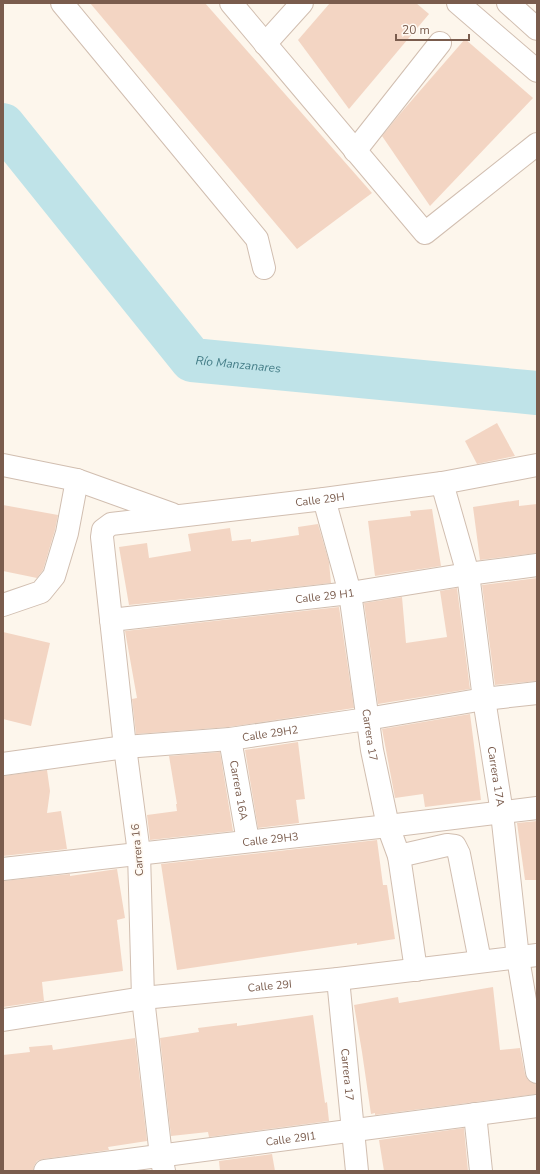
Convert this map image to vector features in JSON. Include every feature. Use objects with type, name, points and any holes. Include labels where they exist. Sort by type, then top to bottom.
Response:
[{"type":"street","points":[[62,3],[257,239],[264,268]]},
{"type":"street","points":[[231,3],[425,233],[537,144]]},
{"type":"street","points":[[265,44],[302,3]]},
{"type":"street","points":[[458,3],[537,71]]},
{"type":"street","points":[[508,3],[535,24]]},
{"type":"street","points":[[355,151],[440,43]]},
{"type":"street","points":[[3,465],[77,480],[177,516]]},
{"type":"street","name":"Calle 29H","points":[[103,530],[111,524],[324,499],[442,483],[537,465]]},
{"type":"street","points":[[3,605],[41,592],[54,576],[67,533],[77,480]]},
{"type":"street","name":"Carrera 17A","points":[[442,483],[468,574],[484,699],[502,813],[528,956],[537,1072]]},
{"type":"street","name":"Carrera 17","points":[[324,499],[350,593],[372,750],[388,826],[399,856],[416,970]]},
{"type":"street","name":"Carrera 16","points":[[103,530],[102,537],[138,853],[143,998],[162,1163]]},
{"type":"street","name":"Calle 29 H1","points":[[111,620],[350,593],[468,574],[537,565]]},
{"type":"street","name":"Calle 29H2","points":[[3,764],[125,747],[230,739],[367,719],[484,699],[537,693]]},
{"type":"street","name":"Carrera 16A","points":[[230,739],[248,841]]},
{"type":"street","name":"Calle 29H3","points":[[3,869],[537,808]]},
{"type":"street","points":[[399,856],[447,845],[454,846],[459,854],[480,961]]},
{"type":"street","name":"Calle 29I","points":[[3,1020],[143,998],[338,979],[528,956]]},
{"type":"street","name":"Carrera 17","points":[[338,979],[357,1171]]},
{"type":"street","name":"Calle 29I1","points":[[45,1171],[162,1163],[353,1130],[537,1106]]},
{"type":"street","points":[[475,1114],[481,1171]]},
{"type":"building","points":[[90,3],[205,3],[372,193],[297,249]]},
{"type":"building","points":[[330,3],[416,3],[429,14],[349,109],[298,40]]},
{"type":"building","points":[[465,39],[533,98],[430,206],[382,136]]},
{"type":"building","points":[[497,423],[515,456],[477,464],[465,441]]},
{"type":"building","points":[[519,500],[519,506],[537,504],[537,553],[480,560],[473,507]]},
{"type":"building","points":[[3,505],[58,515],[43,570],[37,578],[3,571]]},
{"type":"building","points":[[432,509],[441,566],[375,576],[368,521],[411,516],[410,511]]},
{"type":"building","points":[[318,524],[329,562],[331,583],[129,605],[119,547],[147,543],[149,558],[191,551],[188,534],[230,528],[232,541],[251,539],[251,542],[299,535],[298,527]]},
{"type":"building","points":[[537,578],[537,681],[495,685],[482,585]]},
{"type":"building","points":[[457,588],[470,689],[378,704],[364,603],[402,597],[406,643],[447,637],[440,591]]},
{"type":"building","points":[[339,607],[354,708],[229,727],[136,734],[132,699],[137,698],[125,631]]},
{"type":"building","points":[[3,632],[50,643],[31,726],[3,719]]},
{"type":"building","points":[[470,714],[481,800],[425,807],[423,794],[395,798],[382,729]]},
{"type":"building","points":[[298,742],[305,799],[296,800],[299,823],[258,828],[245,750]]},
{"type":"building","points":[[220,752],[233,831],[150,840],[147,815],[177,811],[169,756]]},
{"type":"building","points":[[47,770],[50,791],[47,813],[61,811],[67,849],[3,856],[3,776]]},
{"type":"building","points":[[537,821],[537,880],[525,880],[517,823]]},
{"type":"building","points":[[377,840],[383,885],[387,885],[395,939],[357,945],[357,943],[177,970],[161,864]]},
{"type":"building","points":[[117,869],[125,918],[117,920],[123,971],[42,982],[44,1001],[3,1007],[3,881],[70,874],[70,876]]},
{"type":"building","points":[[493,987],[500,1050],[520,1048],[525,1074],[528,1080],[536,1084],[537,1094],[375,1115],[375,1113],[371,1114],[354,1005],[398,997],[399,1003]]},
{"type":"building","points":[[313,1015],[325,1103],[327,1102],[329,1121],[209,1137],[208,1132],[171,1136],[160,1038],[199,1032],[198,1028],[237,1023],[237,1026]]},
{"type":"building","points":[[135,1038],[147,1141],[108,1147],[109,1150],[43,1159],[37,1161],[33,1171],[3,1171],[3,1055],[30,1052],[29,1047],[52,1045],[53,1050]]},
{"type":"building","points":[[464,1128],[468,1171],[384,1171],[379,1140]]},
{"type":"building","points":[[272,1154],[275,1171],[220,1171],[219,1161]]},
{"type":"waterway","name":"Río Manzanares","points":[[3,125],[192,360],[537,393]]}]
